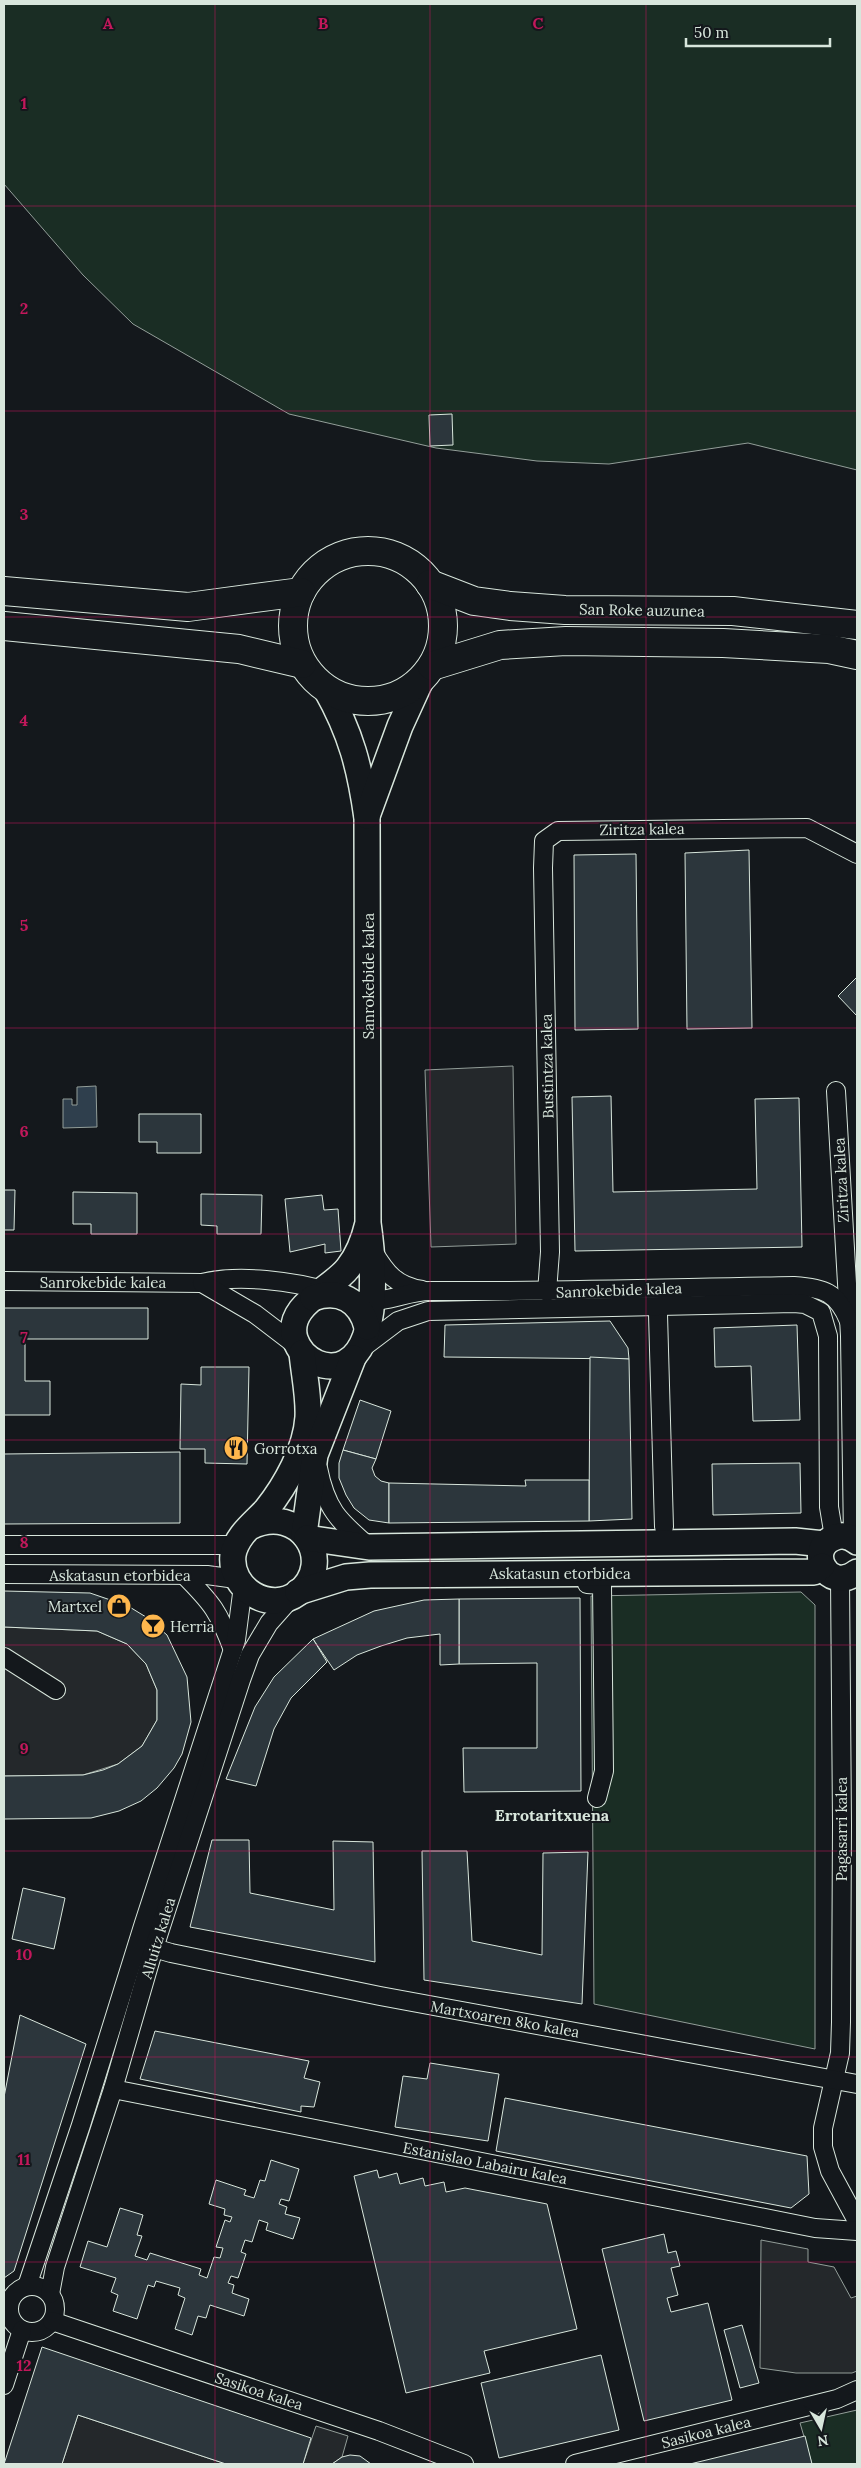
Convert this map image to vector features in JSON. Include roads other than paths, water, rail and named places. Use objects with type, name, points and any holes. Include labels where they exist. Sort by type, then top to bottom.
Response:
[{"type":"main road","points":[[427,673],[442,639],[442,610],[430,584],[412,565],[389,554],[363,551],[338,557],[316,572],[300,592],[293,616],[294,640],[302,664],[313,678],[326,689],[350,699],[375,701],[400,694],[427,673],[500,645],[566,641],[723,643],[829,649],[857,655]]},
{"type":"main road","name":"San Roke auzunea","points":[[430,584],[474,601],[510,606],[565,610],[733,611],[857,625]]},
{"type":"main road","points":[[4,591],[188,607],[300,592]]},
{"type":"main road","points":[[4,626],[239,649],[302,664]]},
{"type":"street","points":[[367,818],[400,726],[427,673]]},
{"type":"street","points":[[326,689],[341,716],[360,772],[367,818]]},
{"type":"street","name":"Sanrokebide kalea","points":[[367,818],[368,1223]]},
{"type":"street","name":"Ziritza kalea","points":[[544,841],[558,830],[807,828],[857,854]]},
{"type":"street","name":"Bustintza kalea","points":[[544,841],[550,1244],[547,1292]]},
{"type":"street","name":"Ziritza kalea","points":[[836,1091],[849,1322],[841,1554]]},
{"type":"street","points":[[306,1536],[315,1454],[360,1345],[372,1302],[372,1250],[368,1223]]},
{"type":"street","points":[[243,1536],[260,1522],[272,1520],[290,1524],[306,1536],[312,1549],[314,1561],[307,1584],[296,1594],[283,1600],[271,1601],[259,1598],[239,1583],[233,1555],[243,1536],[278,1492],[294,1464],[306,1431],[308,1408],[299,1349],[294,1330],[298,1314],[304,1304],[329,1295],[364,1242],[368,1223]]},
{"type":"street","points":[[372,1250],[390,1277],[411,1288],[425,1291]]},
{"type":"street","name":"Sanrokebide kalea","points":[[4,1281],[202,1283],[219,1279],[270,1281],[329,1295],[372,1302],[425,1291],[547,1292],[794,1286],[817,1288],[831,1293],[843,1307],[849,1322]]},
{"type":"street","points":[[202,1283],[255,1314],[310,1360],[321,1365],[343,1364],[360,1345],[360,1309],[329,1295]]},
{"type":"street","name":"Sanrokebide kalea","points":[[360,1345],[398,1321],[428,1311],[794,1304],[813,1307],[821,1312],[828,1336],[829,1507],[841,1554]]},
{"type":"street","points":[[658,1314],[664,1526]]},
{"type":"street","points":[[315,1454],[327,1504],[341,1523],[368,1547]]},
{"type":"street","name":"Askatasun etorbidea","points":[[4,1545],[243,1536]]},
{"type":"street","name":"Askatasun etorbidea","points":[[306,1536],[368,1547],[795,1541],[841,1554]]},
{"type":"street","name":"Askatasun etorbidea","points":[[296,1594],[346,1577],[370,1575],[814,1572],[841,1554]]},
{"type":"street","name":"Pagasarri kalea","points":[[841,1554],[849,1899],[840,2053],[823,2128],[823,2147],[830,2171],[857,2221]]},
{"type":"street","name":"Askatasun etorbidea","points":[[4,1574],[208,1575],[239,1583]]},
{"type":"street","points":[[184,1575],[209,1600],[224,1623],[233,1650]]},
{"type":"street","name":"Alluitz kalea","points":[[27,2286],[78,2134],[233,1650],[240,1622],[239,1583]]},
{"type":"street","name":"Askatasun etorbidea","points":[[587,1584],[602,1585],[604,1771],[597,1798]]},
{"type":"street","name":"Alluitz kalea","points":[[50,2294],[54,2267],[113,2089],[154,1948],[250,1655],[269,1623],[296,1594]]},
{"type":"street","points":[[4,1657],[56,1690]]},
{"type":"street","name":"Martxoaren 8ko kalea","points":[[154,1948],[380,1996],[857,2084]]},
{"type":"street","name":"Estanislao Labairu kalea","points":[[113,2089],[815,2228],[857,2231]]},
{"type":"street","points":[[27,2286],[39,2287],[50,2294],[55,2307],[52,2321],[48,2326],[35,2332],[22,2330],[12,2321],[7,2300],[14,2294],[27,2286]]},
{"type":"street","name":"Sasikoa kalea","points":[[52,2321],[379,2431],[464,2464]]},
{"type":"street","points":[[4,2385],[22,2330]]},
{"type":"street","name":"Sasikoa kalea","points":[[575,2464],[837,2399],[857,2390]]},
{"type":"street","name":"Sasikoa kalea","points":[[837,2399],[857,2399]]},
{"type":"water","points":[[96,1086],[97,1127],[63,1128],[63,1099],[72,1099],[72,1105],[77,1105],[77,1087]]},
{"type":"place","name":"Gorrotxa","points":[[236,1448]]},
{"type":"place","name":"Martxel","points":[[119,1606]]},
{"type":"place","name":"Herria","points":[[153,1626]]},
{"type":"district","name":"Errotaritxuena","points":[[552,1815]]}]
